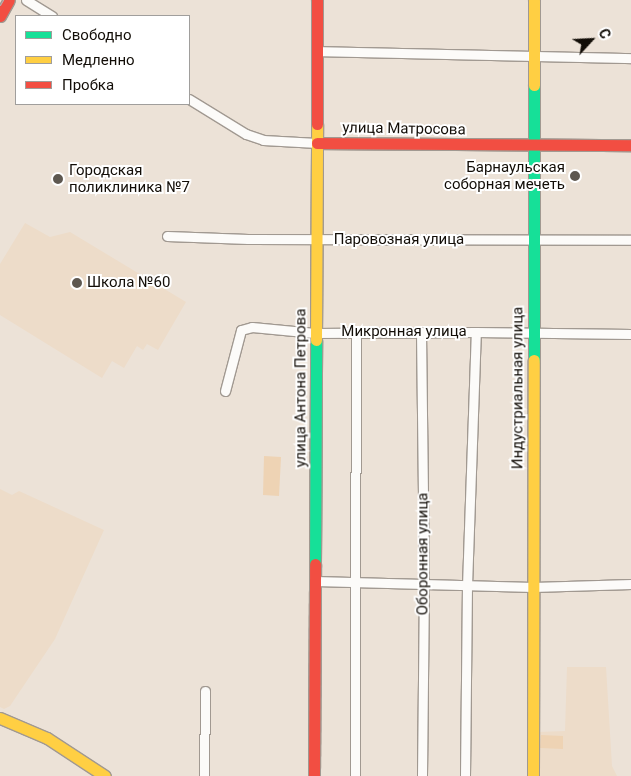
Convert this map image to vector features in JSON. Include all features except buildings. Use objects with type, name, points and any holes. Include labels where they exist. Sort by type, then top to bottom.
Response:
[{"type":"street","points":[[0,16],[9,0]]},
{"type":"street","points":[[26,0],[50,15]]},
{"type":"street","name":"улица Антона Петрова","points":[[314,776],[317,0]]},
{"type":"street","name":"Индустриальная улица","points":[[533,776],[534,333],[532,241],[534,0]]},
{"type":"street","points":[[317,51],[631,58]]},
{"type":"street","name":"улица Матросова","points":[[190,100],[246,134],[263,140],[317,143],[631,145]]},
{"type":"street","name":"Паровозная улица","points":[[167,236],[316,240],[631,240]]},
{"type":"street","name":"Микронная улица","points":[[225,391],[241,330],[252,327],[315,333],[476,332],[631,334]]},
{"type":"street","name":"Оборонная улица","points":[[421,332],[424,584],[422,776]]},
{"type":"street","points":[[465,776],[467,586],[476,332]]},
{"type":"street","points":[[355,776],[357,582],[356,333]]},
{"type":"street","points":[[315,581],[533,587],[631,584]]},
{"type":"street","points":[[204,776],[205,691]]},
{"type":"street","points":[[0,718],[47,738],[106,776]]},
{"type":"shaded area","name":"Школа №60","points":[[25,223],[50,237],[70,232],[186,302],[158,350],[147,344],[143,350],[137,346],[124,368],[112,361],[102,378],[0,315],[0,264]]},
{"type":"shaded area","points":[[264,456],[281,457],[279,496],[263,495]]},
{"type":"shaded area","points":[[0,489],[12,495],[19,491],[104,530],[55,639],[10,706],[4,709],[0,707]]},
{"type":"shaded area","points":[[567,667],[606,667],[612,766],[617,776],[537,776],[538,732],[565,731]]},
{"type":"shaded area","points":[[541,735],[563,736],[563,749],[540,748]]},
{"type":"tram line","points":[[0,5],[3,0]]},
{"type":"traffic: fast","points":[[534,85],[534,360]]},
{"type":"traffic: fast","points":[[315,564],[316,340]]},
{"type":"traffic: slow","points":[[534,0],[534,85]]},
{"type":"traffic: slow","points":[[316,340],[317,124]]},
{"type":"traffic: slow","points":[[533,776],[534,360]]},
{"type":"traffic: slow","points":[[0,718],[47,738],[105,776]]},
{"type":"traffic: jam","points":[[0,16],[9,0]]},
{"type":"traffic: jam","points":[[317,0],[317,124]]},
{"type":"traffic: jam","points":[[317,143],[631,145]]},
{"type":"traffic: jam","points":[[314,776],[315,564]]},
{"type":"place","name":"Барнаульская соборная мечеть","points":[[575,176]]},
{"type":"place","name":"Городская поликлиника №7","points":[[58,179]]},
{"type":"place","name":"Школа №60","points":[[77,283]]}]
